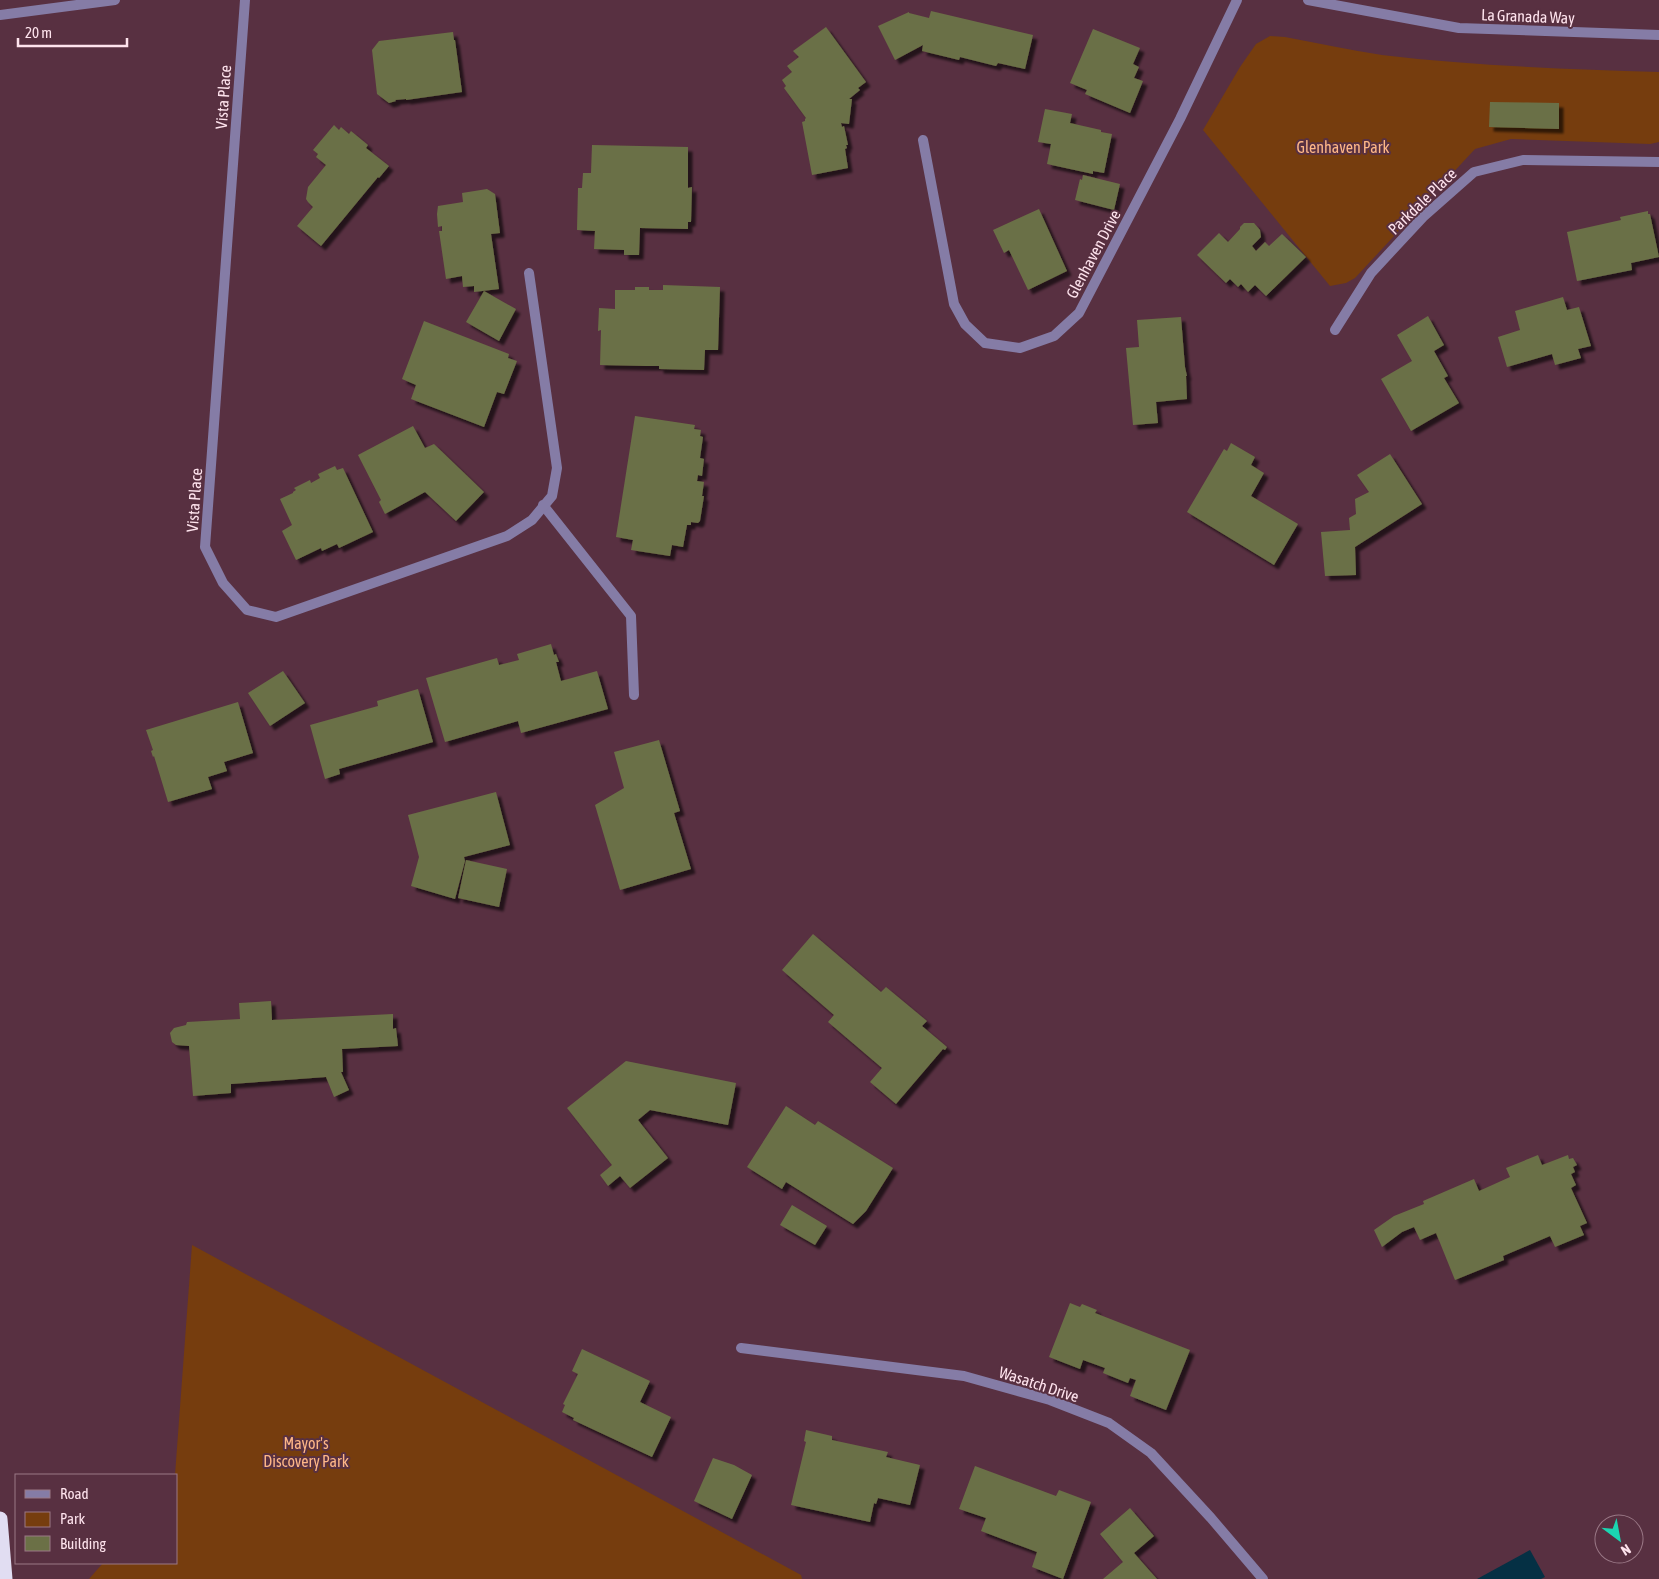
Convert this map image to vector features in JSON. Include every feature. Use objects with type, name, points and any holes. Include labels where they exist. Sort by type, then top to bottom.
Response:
[{"type":"highway","points":[[0,1519],[5,1579]]},
{"type":"street","points":[[0,15],[115,0]]},
{"type":"street","name":"Vista Place","points":[[245,0],[205,547],[223,583],[247,610],[276,617],[507,536],[532,520],[552,496],[556,468],[530,273]]},
{"type":"street","name":"Glenhaven Drive","points":[[923,140],[954,304],[965,324],[985,343],[1020,348],[1054,336],[1079,313],[1098,279],[1180,119],[1236,0]]},
{"type":"street","name":"La Granada Way","points":[[1308,0],[1459,28],[1659,35]]},
{"type":"street","name":"Parkdale Place","points":[[1335,330],[1371,273],[1423,217],[1474,172],[1523,160],[1659,162]]},
{"type":"street","points":[[543,505],[631,616],[634,696]]},
{"type":"street","name":"Wasatch Drive","points":[[741,1348],[964,1376],[1050,1400],[1109,1423],[1151,1453],[1211,1518],[1263,1579]]},
{"type":"green space","name":"Glenhaven Park","points":[[1270,36],[1417,59],[1659,72],[1659,142],[1650,144],[1511,139],[1475,149],[1355,278],[1346,283],[1330,286],[1203,130],[1240,67],[1256,44]]},
{"type":"green space","name":"Mayor's Discovery Park","points":[[192,1245],[801,1575],[802,1579],[89,1579],[102,1564],[178,1564],[178,1474],[175,1474]]},
{"type":"water","points":[[1530,1550],[1545,1577],[1541,1579],[1477,1579]]},
{"type":"building","points":[[931,11],[1033,35],[1025,69],[998,63],[996,66],[960,57],[959,60],[922,51],[923,45],[895,60],[878,26],[909,12],[929,18]]},
{"type":"building","points":[[826,27],[866,82],[849,99],[852,99],[849,124],[841,123],[842,127],[844,126],[848,145],[846,145],[847,148],[845,149],[848,168],[812,175],[802,122],[806,118],[784,88],[786,86],[782,80],[792,72],[787,66],[799,57],[793,51]]},
{"type":"building","points":[[1093,29],[1140,48],[1133,64],[1139,67],[1134,78],[1143,81],[1130,113],[1085,94],[1087,90],[1070,83]]},
{"type":"building","points":[[453,32],[462,92],[395,100],[389,103],[377,94],[372,50],[379,41]]},
{"type":"building","points":[[1490,102],[1559,103],[1559,129],[1489,127]]},
{"type":"building","points":[[1045,109],[1072,114],[1070,123],[1112,134],[1104,173],[1093,171],[1093,174],[1047,164],[1051,144],[1038,142]]},
{"type":"building","points":[[334,125],[339,130],[341,127],[349,134],[351,131],[368,145],[366,148],[389,166],[321,246],[297,226],[313,207],[306,199],[308,187],[326,165],[316,157],[318,154],[313,150]]},
{"type":"building","points":[[592,145],[688,147],[688,188],[692,187],[691,222],[688,222],[688,229],[640,228],[639,255],[624,255],[624,250],[594,249],[595,231],[577,230],[578,188],[582,188],[583,173],[591,173]]},
{"type":"building","points":[[1083,175],[1120,184],[1114,210],[1075,200],[1080,179],[1082,180]]},
{"type":"building","points":[[487,189],[495,194],[500,233],[491,234],[499,289],[474,292],[474,286],[463,287],[462,276],[446,279],[439,231],[442,231],[442,226],[438,227],[438,206],[463,202],[462,193]]},
{"type":"building","points":[[1039,209],[1067,271],[1028,290],[1009,250],[1004,253],[993,230]]},
{"type":"building","points":[[1648,211],[1659,257],[1631,263],[1632,270],[1577,281],[1567,232],[1621,220],[1620,217]]},
{"type":"building","points":[[1244,223],[1254,223],[1260,230],[1261,237],[1252,246],[1256,251],[1265,242],[1269,246],[1282,234],[1306,257],[1266,296],[1255,285],[1248,292],[1241,284],[1238,287],[1230,279],[1226,283],[1197,255],[1219,233],[1228,242]]},
{"type":"building","points":[[663,285],[720,287],[718,350],[705,350],[704,370],[659,369],[659,366],[600,365],[601,330],[598,331],[599,308],[615,309],[615,290],[635,290],[635,287],[649,287],[649,290],[663,290]]},
{"type":"building","points":[[484,291],[516,309],[499,341],[466,322]]},
{"type":"building","points":[[1563,297],[1567,310],[1579,307],[1591,346],[1578,349],[1581,358],[1555,365],[1552,354],[1507,367],[1498,337],[1520,330],[1515,311]]},
{"type":"building","points":[[1428,316],[1444,345],[1434,351],[1448,376],[1444,378],[1459,403],[1411,431],[1381,379],[1412,361],[1397,335]]},
{"type":"building","points":[[1181,317],[1187,376],[1187,399],[1156,402],[1158,423],[1133,425],[1126,348],[1139,347],[1137,320]]},
{"type":"building","points":[[424,321],[509,354],[508,358],[517,361],[504,394],[497,392],[484,427],[411,399],[416,385],[402,379]]},
{"type":"building","points":[[635,416],[695,425],[694,429],[701,430],[700,436],[703,437],[700,458],[704,459],[702,476],[698,475],[697,481],[704,482],[700,521],[698,523],[691,522],[691,525],[687,525],[683,547],[672,545],[670,556],[631,550],[633,540],[616,537]]},
{"type":"building","points":[[413,426],[425,448],[434,444],[484,492],[456,521],[425,492],[385,514],[379,502],[381,500],[358,455]]},
{"type":"building","points":[[1231,443],[1255,457],[1251,465],[1264,473],[1251,496],[1298,524],[1274,565],[1187,512],[1224,449],[1227,451]]},
{"type":"building","points":[[1390,454],[1422,504],[1355,547],[1356,575],[1325,576],[1321,532],[1350,530],[1349,518],[1356,514],[1355,499],[1369,492],[1357,475]]},
{"type":"building","points":[[335,466],[337,470],[343,468],[373,532],[339,548],[337,544],[322,551],[321,548],[296,560],[282,531],[292,525],[280,499],[293,493],[296,490],[294,488],[310,480],[311,483],[320,478],[318,474]]},
{"type":"building","points":[[551,644],[554,655],[556,654],[559,662],[556,662],[561,681],[597,671],[608,709],[521,733],[518,721],[445,742],[426,678],[497,658],[499,665],[519,660],[517,654]]},
{"type":"building","points":[[283,671],[305,703],[270,726],[248,693]]},
{"type":"building","points":[[418,689],[433,742],[339,769],[340,774],[325,779],[310,725],[378,706],[377,701]]},
{"type":"building","points":[[238,702],[253,753],[224,762],[227,771],[208,777],[212,789],[168,802],[146,730]]},
{"type":"building","points":[[659,740],[680,811],[674,813],[691,869],[620,890],[595,805],[624,788],[614,752]]},
{"type":"building","points":[[496,792],[510,845],[464,857],[465,861],[455,899],[411,886],[419,857],[408,815]]},
{"type":"building","points":[[466,860],[507,869],[499,907],[458,898]]},
{"type":"building","points":[[813,934],[881,992],[886,987],[927,1021],[922,1026],[947,1047],[945,1050],[943,1049],[896,1104],[870,1082],[882,1068],[828,1022],[834,1015],[782,970]]},
{"type":"building","points":[[271,1001],[272,1020],[393,1014],[393,1029],[396,1028],[398,1046],[342,1049],[343,1072],[341,1072],[349,1090],[334,1097],[326,1077],[231,1084],[231,1093],[193,1096],[189,1046],[176,1045],[172,1042],[170,1033],[174,1028],[186,1025],[187,1022],[240,1019],[239,1003]]},
{"type":"building","points":[[626,1061],[736,1083],[728,1125],[650,1110],[638,1120],[668,1158],[630,1188],[620,1176],[608,1186],[600,1175],[612,1165],[567,1108]]},
{"type":"building","points":[[786,1106],[815,1125],[818,1121],[893,1168],[866,1211],[853,1224],[786,1182],[782,1189],[747,1167]]},
{"type":"building","points":[[1538,1155],[1542,1165],[1568,1155],[1569,1159],[1573,1158],[1577,1165],[1573,1167],[1575,1172],[1571,1174],[1576,1185],[1571,1188],[1587,1223],[1580,1226],[1584,1235],[1555,1247],[1550,1236],[1503,1256],[1504,1260],[1455,1280],[1436,1233],[1420,1240],[1414,1227],[1402,1232],[1382,1247],[1374,1230],[1394,1216],[1424,1204],[1423,1201],[1474,1179],[1479,1191],[1510,1177],[1506,1168]]},
{"type":"building","points":[[792,1205],[827,1226],[815,1245],[780,1225]]},
{"type":"building","points":[[1070,1303],[1080,1307],[1082,1304],[1097,1310],[1095,1313],[1190,1350],[1166,1410],[1130,1396],[1136,1380],[1130,1378],[1128,1383],[1103,1373],[1105,1368],[1083,1360],[1080,1369],[1049,1357]]},
{"type":"building","points":[[582,1349],[650,1381],[640,1402],[671,1417],[652,1457],[573,1420],[574,1418],[562,1412],[565,1405],[563,1404],[578,1374],[572,1371]]},
{"type":"building","points":[[806,1430],[832,1436],[832,1440],[888,1452],[886,1457],[920,1465],[910,1505],[878,1498],[876,1504],[874,1503],[870,1522],[791,1505],[806,1442],[804,1441]]},
{"type":"building","points":[[713,1458],[734,1465],[752,1475],[732,1519],[694,1501]]},
{"type":"building","points":[[975,1466],[1056,1496],[1059,1490],[1091,1502],[1063,1579],[1032,1567],[1037,1552],[981,1531],[986,1518],[959,1509]]},
{"type":"building","points":[[1130,1508],[1154,1536],[1134,1553],[1157,1579],[1103,1579],[1123,1562],[1100,1534]]}]
